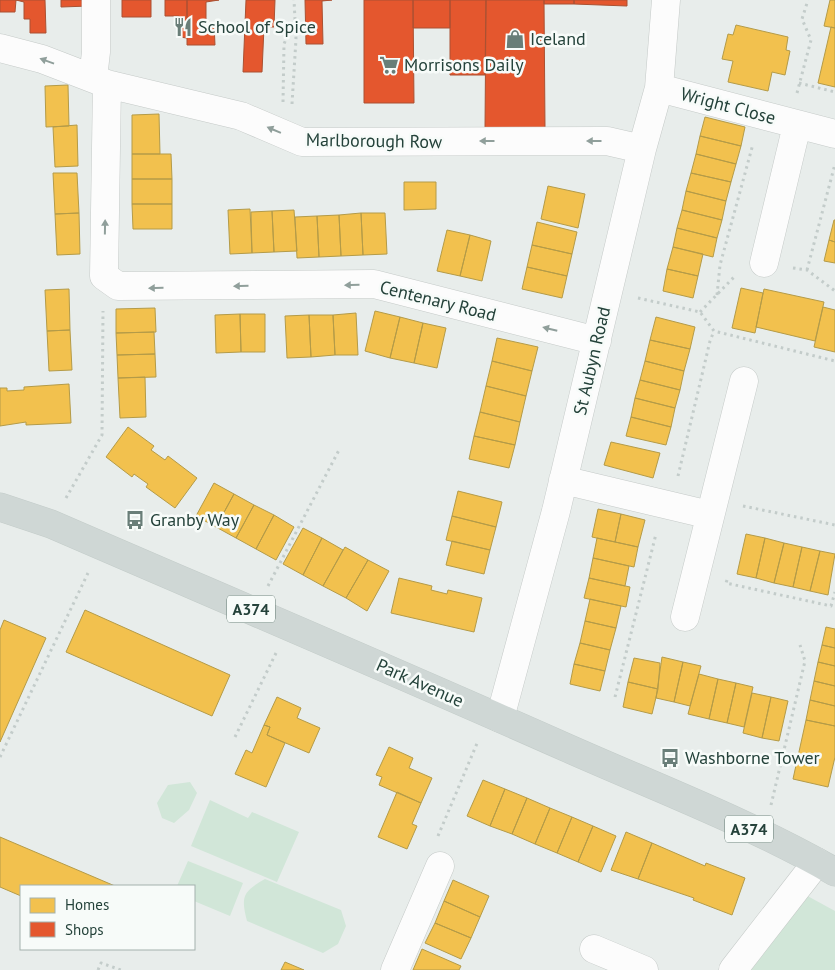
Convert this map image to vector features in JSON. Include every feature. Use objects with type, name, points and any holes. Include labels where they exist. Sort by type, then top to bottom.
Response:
[{"type":"main road","name":"Park Avenue","points":[[0,507],[51,524],[254,610],[717,814],[826,867]]},
{"type":"street","points":[[96,0],[96,52],[100,81],[104,276]]},
{"type":"street","name":"St Aubyn Road","points":[[495,716],[563,480],[642,149],[659,88],[666,0]]},
{"type":"street","name":"Marlborough Row","points":[[0,48],[42,59],[100,81],[241,116],[302,142],[607,141],[642,149]]},
{"type":"street","name":"Wright Close","points":[[659,88],[835,134]]},
{"type":"street","name":"Wright Close","points":[[764,263],[793,124]]},
{"type":"street","name":"Centenary Road","points":[[104,276],[118,286],[131,288],[374,284],[597,341]]},
{"type":"street","points":[[685,617],[744,381]]},
{"type":"street","points":[[563,480],[667,505],[712,507]]},
{"type":"street","points":[[395,970],[440,866]]},
{"type":"street","points":[[733,970],[826,867]]},
{"type":"street","points":[[594,949],[644,970]]},
{"type":"path","points":[[287,135],[296,39],[294,0]]},
{"type":"path","points":[[793,124],[799,83],[811,40],[802,19],[808,0]]},
{"type":"path","points":[[287,135],[284,44],[294,20]]},
{"type":"path","points":[[799,83],[835,92]]},
{"type":"path","points":[[717,295],[720,265],[761,115]]},
{"type":"path","points":[[807,270],[835,163]]},
{"type":"path","points":[[700,312],[752,260],[807,270],[835,291]]},
{"type":"path","points":[[51,524],[102,435],[104,276]]},
{"type":"path","points":[[608,291],[700,312],[714,331],[835,361]]},
{"type":"path","points":[[615,697],[714,331]]},
{"type":"path","points":[[254,610],[339,450]]},
{"type":"path","points":[[712,507],[835,525]]},
{"type":"path","points":[[0,757],[102,546]]},
{"type":"path","points":[[726,583],[831,606],[835,592]]},
{"type":"path","points":[[235,737],[290,626]]},
{"type":"path","points":[[776,780],[805,660],[800,645]]},
{"type":"path","points":[[440,866],[427,862],[495,716]]},
{"type":"path","points":[[98,970],[102,963],[121,970]]},
{"type":"green space","points":[[190,782],[197,793],[189,810],[174,823],[162,818],[157,803],[168,785]]},
{"type":"green space","points":[[210,800],[248,818],[252,812],[299,832],[277,882],[191,846]]},
{"type":"green space","points":[[188,861],[243,883],[230,916],[195,901],[195,885],[177,885]]},
{"type":"green space","points":[[265,879],[341,910],[346,926],[338,944],[323,953],[247,921],[244,906],[245,896],[252,888]]},
{"type":"green space","points":[[791,887],[835,911],[835,970],[728,970]]},
{"type":"building: Homes","points":[[830,0],[835,0],[835,28],[824,26]]},
{"type":"building: Homes","points":[[736,25],[788,37],[786,50],[790,51],[785,75],[772,72],[768,91],[728,82],[733,61],[722,59],[728,34],[733,35]]},
{"type":"building: Homes","points":[[831,27],[835,28],[835,87],[818,83]]},
{"type":"building: Homes","points":[[68,85],[69,126],[46,127],[45,86]]},
{"type":"building: Homes","points":[[159,114],[160,154],[132,154],[132,115]]},
{"type":"building: Homes","points":[[705,117],[745,127],[741,146],[700,136]]},
{"type":"building: Homes","points":[[77,125],[78,166],[55,167],[53,127]]},
{"type":"building: Homes","points":[[700,136],[741,146],[736,164],[696,154]]},
{"type":"building: Homes","points":[[132,154],[171,154],[172,179],[132,179]]},
{"type":"building: Homes","points":[[696,154],[736,164],[731,182],[691,173]]},
{"type":"building: Homes","points":[[53,173],[77,173],[79,213],[55,214]]},
{"type":"building: Homes","points":[[691,173],[731,182],[726,201],[686,191]]},
{"type":"building: Homes","points":[[132,179],[172,179],[172,204],[132,204]]},
{"type":"building: Homes","points":[[404,182],[436,182],[436,209],[404,210]]},
{"type":"building: Homes","points":[[548,186],[585,194],[578,228],[541,219]]},
{"type":"building: Homes","points":[[686,191],[726,201],[722,220],[682,210]]},
{"type":"building: Homes","points":[[132,204],[172,204],[172,229],[133,229]]},
{"type":"building: Homes","points":[[250,209],[252,253],[230,254],[228,210]]},
{"type":"building: Homes","points":[[294,210],[297,251],[274,252],[272,211]]},
{"type":"building: Homes","points":[[682,210],[722,220],[717,238],[677,228]]},
{"type":"building: Homes","points":[[272,211],[274,252],[252,253],[251,212]]},
{"type":"building: Homes","points":[[79,213],[80,254],[57,255],[55,214]]},
{"type":"building: Homes","points":[[361,213],[363,255],[341,256],[339,215]]},
{"type":"building: Homes","points":[[361,213],[385,213],[387,254],[363,255]]},
{"type":"building: Homes","points":[[339,215],[341,256],[319,257],[317,216]]},
{"type":"building: Homes","points":[[317,216],[319,257],[297,258],[295,217]]},
{"type":"building: Homes","points":[[835,220],[835,242],[829,240]]},
{"type":"building: Homes","points":[[537,222],[577,232],[572,254],[532,245]]},
{"type":"building: Homes","points":[[677,228],[717,238],[713,257],[673,247]]},
{"type":"building: Homes","points":[[447,230],[470,235],[460,276],[437,271]]},
{"type":"building: Homes","points":[[470,235],[491,241],[482,281],[460,276]]},
{"type":"building: Homes","points":[[829,240],[835,242],[835,263],[824,261]]},
{"type":"building: Homes","points":[[532,245],[572,254],[567,276],[527,267]]},
{"type":"building: Homes","points":[[673,247],[703,254],[698,276],[667,269]]},
{"type":"building: Homes","points":[[527,267],[567,276],[562,298],[522,289]]},
{"type":"building: Homes","points":[[667,269],[698,276],[693,298],[663,291]]},
{"type":"building: Homes","points":[[741,288],[763,293],[755,333],[732,328]]},
{"type":"building: Homes","points":[[69,289],[70,330],[47,331],[45,290]]},
{"type":"building: Homes","points":[[764,289],[824,302],[815,341],[756,327]]},
{"type":"building: Homes","points":[[823,307],[835,310],[835,352],[814,347]]},
{"type":"building: Homes","points":[[155,308],[156,332],[116,333],[116,309]]},
{"type":"building: Homes","points":[[375,311],[400,317],[390,358],[365,351]]},
{"type":"building: Homes","points":[[356,313],[358,355],[335,355],[333,315]]},
{"type":"building: Homes","points":[[240,314],[265,314],[265,352],[241,352]]},
{"type":"building: Homes","points":[[240,314],[241,352],[216,353],[215,315]]},
{"type":"building: Homes","points":[[309,315],[311,357],[287,358],[285,316]]},
{"type":"building: Homes","points":[[309,315],[333,315],[335,355],[311,357]]},
{"type":"building: Homes","points":[[400,317],[423,323],[414,363],[390,358]]},
{"type":"building: Homes","points":[[656,317],[695,327],[690,349],[650,340]]},
{"type":"building: Homes","points":[[423,323],[446,328],[437,368],[414,363]]},
{"type":"building: Homes","points":[[70,330],[72,370],[49,371],[47,331]]},
{"type":"building: Homes","points":[[154,332],[155,354],[117,355],[116,333]]},
{"type":"building: Homes","points":[[497,338],[538,347],[532,371],[492,361]]},
{"type":"building: Homes","points":[[650,340],[690,349],[684,371],[645,361]]},
{"type":"building: Homes","points":[[155,354],[156,377],[118,378],[117,355]]},
{"type":"building: Homes","points":[[492,361],[532,371],[526,396],[486,386]]},
{"type":"building: Homes","points":[[645,361],[684,371],[680,390],[640,380]]},
{"type":"building: Homes","points":[[145,377],[146,417],[120,418],[118,378]]},
{"type":"building: Homes","points":[[640,380],[680,390],[675,408],[635,398]]},
{"type":"building: Homes","points":[[69,384],[71,423],[26,425],[26,422],[0,426],[0,388],[7,388],[7,391],[24,390],[24,387]]},
{"type":"building: Homes","points":[[486,386],[526,396],[520,422],[480,412]]},
{"type":"building: Homes","points":[[635,398],[675,408],[671,427],[631,417]]},
{"type":"building: Homes","points":[[480,412],[520,422],[515,445],[474,436]]},
{"type":"building: Homes","points":[[631,417],[671,427],[666,445],[626,436]]},
{"type":"building: Homes","points":[[128,427],[154,446],[151,450],[165,460],[168,456],[197,478],[175,508],[146,487],[148,484],[134,474],[132,477],[106,457]]},
{"type":"building: Homes","points":[[474,436],[515,445],[509,468],[469,459]]},
{"type":"building: Homes","points":[[611,442],[660,453],[653,478],[604,465]]},
{"type":"building: Homes","points":[[214,483],[234,494],[216,527],[196,516]]},
{"type":"building: Homes","points":[[458,491],[502,502],[496,527],[452,516]]},
{"type":"building: Homes","points":[[234,494],[254,505],[236,538],[216,527]]},
{"type":"building: Homes","points":[[254,505],[274,515],[256,549],[236,538]]},
{"type":"building: Homes","points":[[598,509],[621,514],[615,542],[592,537]]},
{"type":"building: Homes","points":[[621,514],[645,520],[638,547],[615,542]]},
{"type":"building: Homes","points":[[274,515],[294,527],[276,560],[256,549]]},
{"type":"building: Homes","points":[[452,516],[496,527],[490,550],[446,540]]},
{"type":"building: Homes","points":[[303,528],[322,538],[303,575],[283,564]]},
{"type":"building: Homes","points":[[746,534],[765,538],[756,578],[737,574]]},
{"type":"building: Homes","points":[[322,538],[343,550],[323,586],[303,575]]},
{"type":"building: Homes","points":[[597,538],[638,547],[634,567],[593,558]]},
{"type":"building: Homes","points":[[765,538],[784,543],[774,583],[756,578]]},
{"type":"building: Homes","points":[[452,541],[490,550],[484,574],[446,565]]},
{"type":"building: Homes","points":[[784,543],[802,547],[793,587],[774,583]]},
{"type":"building: Homes","points":[[345,547],[368,560],[346,598],[323,586]]},
{"type":"building: Homes","points":[[802,547],[820,551],[810,591],[793,587]]},
{"type":"building: Homes","points":[[820,551],[835,554],[828,595],[810,591]]},
{"type":"building: Homes","points":[[593,558],[629,566],[625,586],[589,578]]},
{"type":"building: Homes","points":[[368,560],[389,571],[367,611],[346,598]]},
{"type":"building: Homes","points":[[399,578],[432,586],[431,590],[447,594],[448,590],[482,598],[474,632],[391,613]]},
{"type":"building: Homes","points":[[589,578],[630,587],[626,607],[584,598]]},
{"type":"building: Homes","points":[[590,599],[621,606],[616,628],[585,621]]},
{"type":"building: Homes","points":[[85,610],[230,675],[212,716],[66,652]]},
{"type":"building: Homes","points":[[4,620],[46,638],[0,742],[0,630]]},
{"type":"building: Homes","points":[[585,621],[616,628],[610,650],[580,643]]},
{"type":"building: Homes","points":[[826,627],[835,629],[835,648],[822,645]]},
{"type":"building: Homes","points":[[580,643],[610,650],[605,671],[574,664]]},
{"type":"building: Homes","points":[[822,645],[835,648],[835,666],[818,662]]},
{"type":"building: Homes","points":[[662,657],[683,662],[674,702],[656,698]]},
{"type":"building: Homes","points":[[634,658],[660,663],[658,689],[628,682]]},
{"type":"building: Homes","points":[[683,662],[701,666],[690,706],[674,702]]},
{"type":"building: Homes","points":[[818,662],[835,666],[835,686],[814,681]]},
{"type":"building: Homes","points":[[574,664],[605,671],[600,691],[570,684]]},
{"type":"building: Homes","points":[[699,674],[718,679],[709,719],[688,714]]},
{"type":"building: Homes","points":[[718,679],[736,683],[727,723],[709,719]]},
{"type":"building: Homes","points":[[814,681],[835,686],[835,706],[810,700]]},
{"type":"building: Homes","points":[[628,682],[658,689],[652,714],[623,707]]},
{"type":"building: Homes","points":[[736,683],[753,687],[744,727],[727,723]]},
{"type":"building: Homes","points":[[752,693],[771,697],[762,738],[743,733]]},
{"type":"building: Homes","points":[[277,697],[301,708],[297,718],[320,728],[309,753],[267,735],[270,727],[264,725]]},
{"type":"building: Homes","points":[[771,697],[788,701],[779,741],[762,738]]},
{"type":"building: Homes","points":[[810,700],[835,706],[835,726],[806,720]]},
{"type":"building: Homes","points":[[806,720],[835,726],[835,757],[828,787],[793,779]]},
{"type":"building: Homes","points":[[264,725],[270,727],[267,735],[285,743],[266,787],[235,774],[246,750],[252,753]]},
{"type":"building: Homes","points":[[389,747],[413,758],[409,768],[432,778],[421,803],[379,785],[382,777],[376,775]]},
{"type":"building: Homes","points":[[483,780],[505,789],[490,826],[467,816]]},
{"type":"building: Homes","points":[[505,789],[527,798],[512,834],[490,826]]},
{"type":"building: Homes","points":[[397,792],[421,803],[412,824],[417,826],[407,849],[378,837]]},
{"type":"building: Homes","points":[[527,798],[550,808],[535,844],[512,834]]},
{"type":"building: Homes","points":[[550,808],[572,817],[557,853],[535,844]]},
{"type":"building: Homes","points":[[572,817],[593,826],[578,862],[557,853]]},
{"type":"building: Homes","points":[[593,826],[616,836],[601,872],[578,862]]},
{"type":"building: Homes","points":[[626,832],[652,843],[638,879],[611,870]]},
{"type":"building: Homes","points":[[0,837],[113,885],[20,885],[20,896],[0,887]]},
{"type":"building: Homes","points":[[652,843],[705,866],[706,863],[745,878],[732,915],[693,900],[694,898],[638,879]]},
{"type":"building: Homes","points":[[453,880],[489,896],[480,917],[444,901]]},
{"type":"building: Homes","points":[[444,901],[480,917],[471,938],[435,923]]},
{"type":"building: Homes","points":[[435,923],[471,938],[461,959],[425,943]]},
{"type":"building: Homes","points":[[422,949],[461,966],[459,970],[413,970]]},
{"type":"building: Homes","points":[[285,962],[304,970],[281,970]]},
{"type":"building: Shops","points":[[0,0],[16,0],[15,12],[0,12]]},
{"type":"building: Shops","points":[[16,0],[45,0],[46,33],[30,33],[30,19],[24,19],[24,2]]},
{"type":"building: Shops","points":[[61,0],[89,0],[89,6],[61,7]]},
{"type":"building: Shops","points":[[122,0],[151,0],[151,17],[122,17]]},
{"type":"building: Shops","name":"School of Spice","points":[[165,0],[187,0],[187,38],[179,37],[179,16],[165,16]]},
{"type":"building: Shops","points":[[187,0],[219,0],[206,2],[206,23],[214,24],[215,45],[187,45]]},
{"type":"building: Shops","points":[[246,0],[275,0],[274,27],[264,27],[262,72],[243,72]]},
{"type":"building: Shops","points":[[305,0],[332,0],[322,1],[323,44],[306,44]]},
{"type":"building: Shops","name":"Morrisons Daily","points":[[364,0],[413,0],[414,103],[364,103]]},
{"type":"building: Shops","points":[[413,0],[450,0],[450,28],[413,28]]},
{"type":"building: Shops","points":[[450,0],[486,0],[485,75],[450,75]]},
{"type":"building: Shops","name":"Iceland","points":[[486,0],[544,0],[545,129],[485,129]]},
{"type":"building: Shops","points":[[544,0],[574,0],[574,4],[544,4]]},
{"type":"building: Shops","points":[[574,0],[627,0],[627,6],[574,4]]},
{"type":"place","name":"School of Spice","points":[[183,27]]},
{"type":"place","name":"Iceland","points":[[515,39]]},
{"type":"place","name":"Morrisons Daily","points":[[389,65]]},
{"type":"place","name":"Granby Way","points":[[135,520]]},
{"type":"place","name":"Washborne Tower","points":[[670,758]]}]
